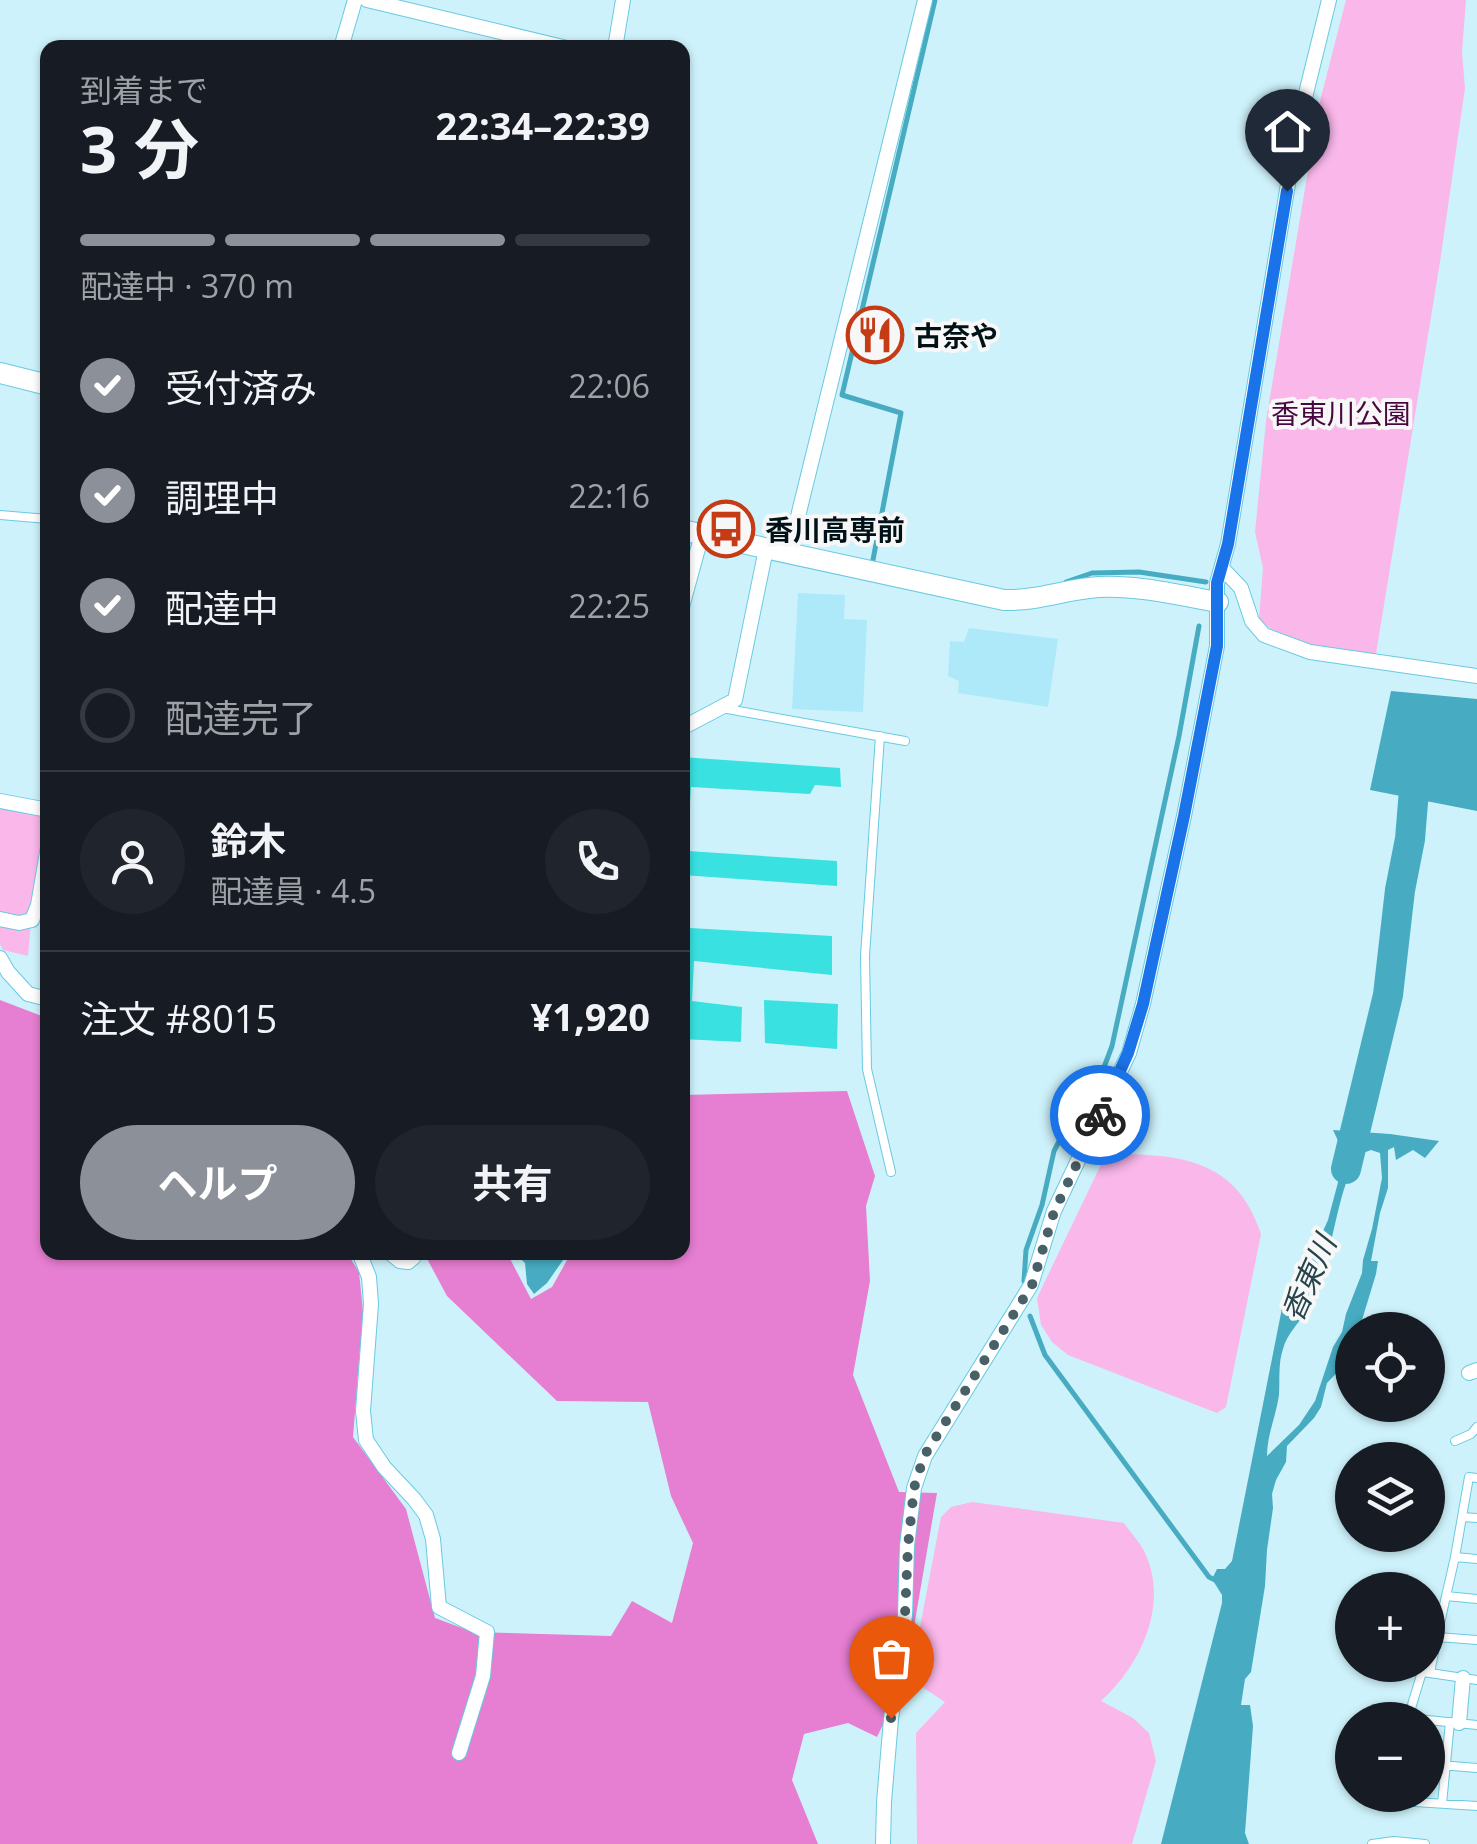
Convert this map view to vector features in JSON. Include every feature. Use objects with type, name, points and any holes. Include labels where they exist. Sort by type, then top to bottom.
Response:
[{"type":"street","points":[[343,40],[355,0]]},
{"type":"street","points":[[367,0],[534,40]]},
{"type":"street","points":[[616,40],[623,0]]},
{"type":"street","points":[[789,553],[925,0]]},
{"type":"street","points":[[883,1844],[914,1488],[924,1456],[1032,1285],[1054,1212],[1128,1053],[1143,1004],[1217,646],[1217,583],[1228,544],[1297,130],[1329,0]]},
{"type":"street","points":[[0,373],[40,383]]},
{"type":"street","points":[[692,532],[1004,600],[1026,601],[1092,587],[1123,586],[1218,602]]},
{"type":"street","points":[[690,724],[735,700],[766,548]]},
{"type":"street","points":[[1222,568],[1241,588],[1252,621],[1264,636],[1310,652],[1477,676]]},
{"type":"street","points":[[0,801],[40,808]]},
{"type":"street","points":[[0,919],[32,920],[40,893]]},
{"type":"street","points":[[0,958],[28,994],[40,996]]},
{"type":"street","points":[[363,1260],[370,1277],[371,1304],[364,1411],[366,1440],[384,1468],[426,1515],[433,1539],[439,1606],[487,1632],[483,1676],[459,1753]]},
{"type":"street","points":[[1454,1722],[1470,1679]]},
{"type":"lane","points":[[0,515],[40,518]]},
{"type":"lane","points":[[720,708],[904,740]]},
{"type":"lane","points":[[880,736],[865,956],[867,1069],[891,1172]]},
{"type":"lane","points":[[1456,1441],[1477,1427]]},
{"type":"lane","points":[[1445,1599],[1469,1477],[1477,1478]]},
{"type":"lane","points":[[1462,1516],[1477,1518]]},
{"type":"lane","points":[[1455,1557],[1477,1558]]},
{"type":"lane","points":[[1446,1596],[1477,1599]]},
{"type":"lane","points":[[1445,1637],[1477,1640]]},
{"type":"lane","points":[[1445,1676],[1470,1679]]},
{"type":"lane","points":[[1445,1721],[1477,1725]]},
{"type":"lane","points":[[1445,1775],[1454,1722]]},
{"type":"lane","points":[[1446,1765],[1477,1768]]},
{"type":"lane","points":[[1445,1804],[1477,1806]]},
{"type":"lane","points":[[1372,1844],[1426,1844]]},
{"type":"shaded area","points":[[798,593],[845,595],[844,619],[867,620],[863,712],[792,709]]},
{"type":"shaded area","points":[[969,628],[1058,639],[1048,707],[958,693],[959,681],[948,676],[950,641],[964,642]]},
{"type":"shaded area","points":[[0,1000],[40,1015],[40,1260],[351,1260],[359,1272],[363,1311],[353,1437],[406,1509],[435,1618],[473,1632],[611,1636],[632,1601],[672,1623],[693,1543],[671,1496],[648,1402],[557,1401],[447,1296],[428,1260],[511,1260],[531,1299],[552,1287],[567,1260],[690,1260],[690,1095],[847,1091],[875,1176],[866,1206],[870,1281],[853,1375],[899,1492],[937,1493],[905,1679],[877,1737],[848,1723],[804,1734],[792,1780],[818,1844],[0,1844]]},
{"type":"green space","name":"香東川公園","points":[[1346,0],[1466,0],[1462,52],[1465,88],[1376,654],[1299,642],[1259,619],[1263,568],[1255,532],[1266,421],[1319,105]]},
{"type":"green space","points":[[0,807],[40,814],[40,866],[28,956],[3,950]]},
{"type":"green space","points":[[1106,1154],[1157,1156],[1201,1165],[1236,1189],[1250,1208],[1261,1234],[1226,1407],[1217,1413],[1068,1355],[1052,1342],[1041,1325],[1037,1298]]},
{"type":"green space","points":[[972,1502],[1124,1523],[1143,1549],[1151,1569],[1153,1611],[1139,1651],[1101,1701],[1133,1718],[1149,1733],[1156,1761],[1132,1844],[917,1844],[916,1733],[945,1702],[910,1679],[941,1517],[951,1507]]},
{"type":"water","points":[[1391,691],[1477,699],[1477,811],[1370,790]]},
{"type":"water","points":[[1333,1130],[1439,1141],[1425,1158],[1413,1150],[1396,1160],[1394,1147],[1388,1150],[1388,1188],[1371,1261],[1378,1261],[1376,1274],[1364,1312],[1347,1312],[1362,1273],[1382,1178],[1380,1153],[1371,1150],[1358,1155],[1345,1185],[1320,1281],[1285,1343],[1280,1360],[1279,1395],[1267,1456],[1299,1425],[1315,1401],[1335,1344],[1335,1375],[1327,1383],[1314,1418],[1287,1446],[1286,1462],[1272,1494],[1265,1586],[1251,1672],[1245,1679],[1241,1705],[1250,1705],[1253,1726],[1245,1833],[1249,1844],[1161,1844],[1222,1603],[1222,1595],[1212,1579],[1217,1569],[1225,1569],[1232,1561],[1282,1308],[1309,1271],[1345,1156]]},
{"type":"water","points":[[522,1260],[563,1260],[534,1294],[527,1284]]},
{"type":"building","points":[[690,758],[840,768],[841,787],[815,785],[810,794],[691,787],[690,803]]},
{"type":"building","points":[[690,851],[837,861],[837,886],[690,876]]},
{"type":"building","points":[[690,928],[832,936],[832,975],[694,961],[692,1001],[742,1007],[741,1042],[690,1039]]},
{"type":"building","points":[[764,1000],[838,1004],[837,1049],[765,1043]]},
{"type":"waterway","points":[[872,565],[901,413],[842,395],[935,0]]},
{"type":"waterway","points":[[1066,582],[1092,573],[1139,572],[1206,582]]},
{"type":"waterway","points":[[1024,1281],[1026,1250],[1042,1205],[1054,1151],[1100,1078],[1112,1046],[1199,626]]},
{"type":"waterway","name":"香東川","points":[[1346,1169],[1388,995],[1410,839],[1414,757]]},
{"type":"waterway","points":[[1030,1316],[1045,1355],[1209,1577],[1217,1581]]},
{"type":"way so far","points":[[891,1718],[905,1615],[914,1488],[924,1456],[1032,1285],[1054,1212],[1100,1115]]},
{"type":"place","name":"古奈や","points":[[875,335]]},
{"type":"place","name":"香川高専前","points":[[726,529]]},
{"type":"route","points":[[1100,1115],[1128,1053],[1143,1004],[1184,816],[1217,646],[1217,583],[1228,544],[1287,191]]}]
